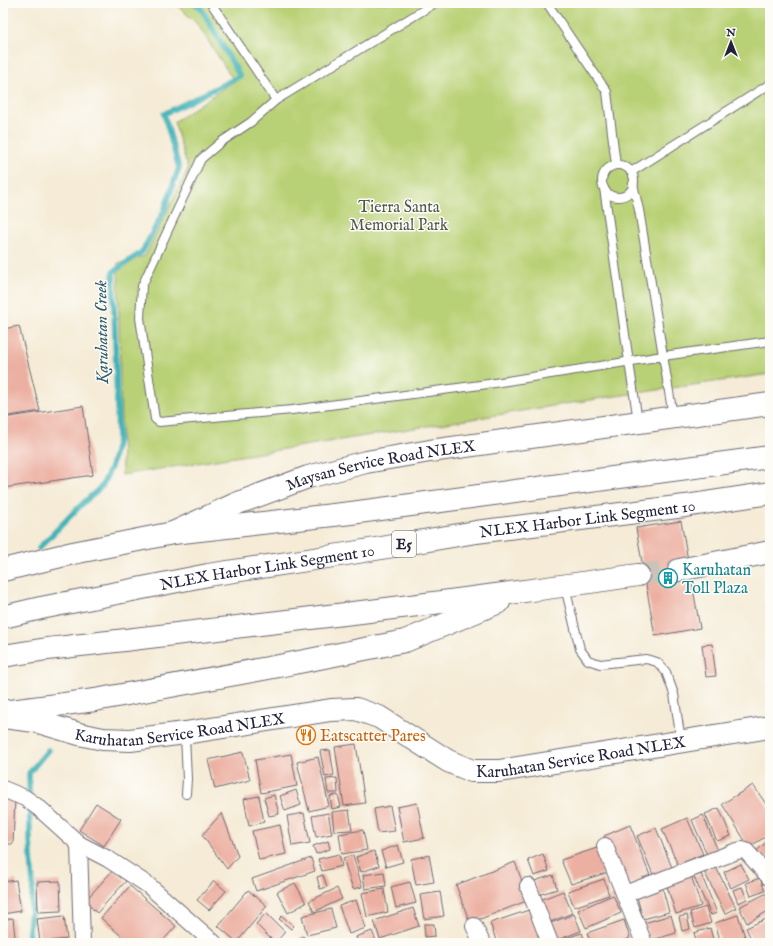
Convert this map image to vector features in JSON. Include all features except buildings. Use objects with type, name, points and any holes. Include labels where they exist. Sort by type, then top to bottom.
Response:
[{"type":"main road","name":"Maysan Service Road NLEX","points":[[3,570],[73,553],[173,533],[238,503],[308,477],[366,462],[430,451],[770,404]]},
{"type":"main road","points":[[173,533],[351,513],[770,457]]},
{"type":"main road","name":"NLEX Harbor Link Segment 10","points":[[3,617],[208,575],[476,532],[685,506],[770,493]]},
{"type":"main road","points":[[679,570],[770,552]]},
{"type":"main road","points":[[3,656],[46,648],[322,617],[565,586],[638,575]]},
{"type":"main road","points":[[3,712],[95,700],[272,668],[405,641],[526,591]]},
{"type":"main road","name":"Karuhatan Service Road NLEX","points":[[3,717],[35,721],[79,734],[103,739],[130,740],[331,710],[356,709],[379,717],[448,761],[472,771],[499,771],[770,727]]},
{"type":"street","points":[[3,789],[25,798],[39,808],[79,844],[108,859],[148,885],[214,943]]},
{"type":"street","points":[[79,844],[82,943]]},
{"type":"street","points":[[605,846],[644,943]]},
{"type":"street","points":[[625,894],[742,850],[746,851],[770,878]]},
{"type":"street","points":[[528,886],[550,943]]},
{"type":"street","points":[[474,926],[482,943]]},
{"type":"lane","points":[[211,3],[276,100]]},
{"type":"lane","points":[[434,3],[276,100],[250,122],[221,142],[201,159],[142,286],[140,318],[155,419],[159,422],[292,410],[488,384],[663,356],[770,342]]},
{"type":"lane","points":[[548,3],[607,92],[616,165]]},
{"type":"lane","points":[[631,172],[770,84]]},
{"type":"lane","points":[[604,188],[608,193],[614,196],[620,196],[626,194],[630,190],[634,178],[628,168],[622,165],[616,165],[610,166],[605,171],[602,176],[602,182],[639,423]]},
{"type":"lane","points":[[633,184],[639,210],[673,418]]},
{"type":"lane","points":[[565,586],[580,649],[588,660],[600,664],[646,659],[657,662],[666,672],[674,694],[681,741]]},
{"type":"lane","points":[[185,733],[187,779],[186,794]]},
{"type":"green space","name":"Tierra Santa Memorial Park","points":[[175,3],[770,3],[770,374],[609,397],[122,475],[118,263],[145,256],[188,169],[174,122],[234,81],[198,25]]},
{"type":"waterway","name":"Karuhatan Creek","points":[[39,548],[102,486],[111,467],[118,439],[113,272],[142,252],[164,211],[179,168],[164,114],[240,76],[200,7],[193,3]]},
{"type":"waterway","name":"Karuhatan Creek","points":[[28,943],[33,886],[30,839],[29,773],[48,750]]},
{"type":"tunnel","points":[[638,575],[679,570]]},
{"type":"place","name":"Karuhatan Toll Plaza","points":[[668,578]]},
{"type":"place","name":"Eatscatter Pares","points":[[306,735]]}]
